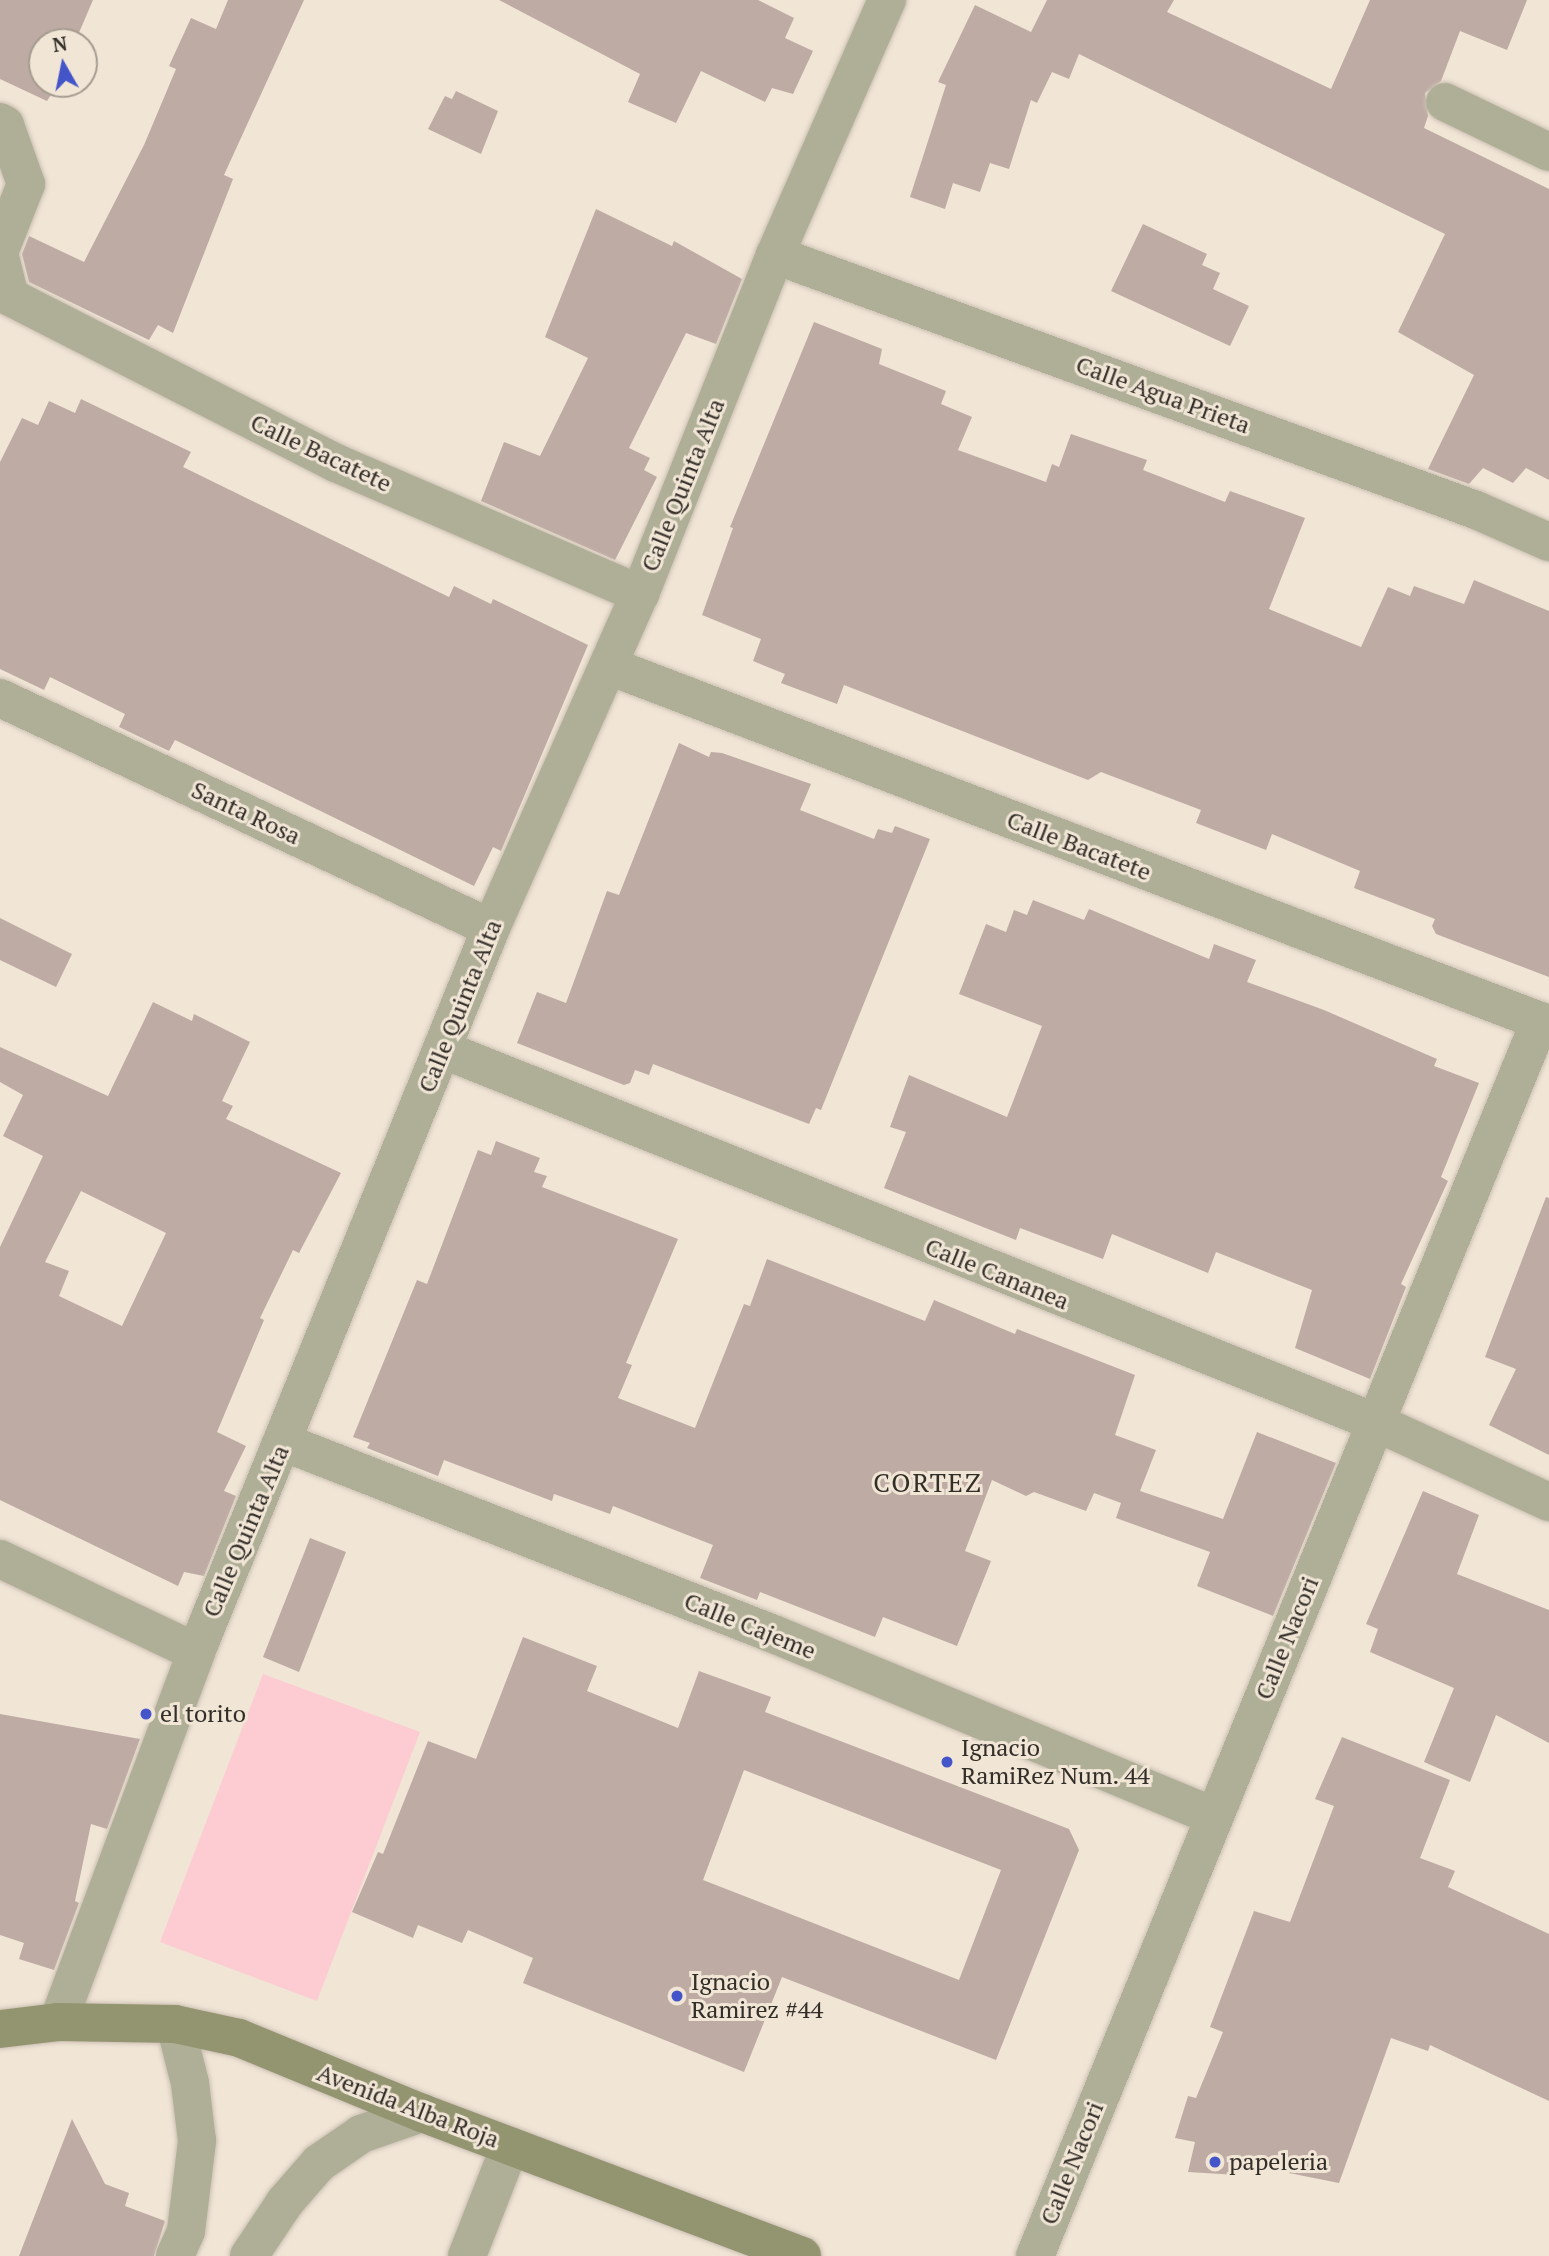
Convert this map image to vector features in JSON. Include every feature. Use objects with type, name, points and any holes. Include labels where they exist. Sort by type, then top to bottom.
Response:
[{"type":"main road","name":"Avenida Alba Roja","points":[[0,2029],[58,2022],[175,2024],[239,2038],[422,2113],[802,2256]]},
{"type":"street","name":"Calle Quinta Alta","points":[[58,2022],[196,1652],[444,1050],[491,928],[640,594],[775,255],[887,0]]},
{"type":"street","points":[[1445,102],[1549,152]]},
{"type":"street","points":[[0,122],[5,125],[26,184],[0,250]]},
{"type":"street","name":"Calle Agua Prieta","points":[[775,255],[1476,510],[1549,542]]},
{"type":"street","name":"Calle Bacatete","points":[[0,257],[10,297],[336,463],[640,594]]},
{"type":"street","name":"Calle Bacatete","points":[[609,666],[1544,1024]]},
{"type":"street","name":"Santa Rosa","points":[[0,698],[491,928]]},
{"type":"street","name":"Calle Nacori","points":[[1035,2256],[1375,1422],[1544,1024]]},
{"type":"street","name":"Calle Cananea","points":[[444,1050],[1375,1422],[1549,1502]]},
{"type":"street","name":"Calle Cajeme","points":[[284,1442],[776,1635],[1214,1816]]},
{"type":"street","points":[[0,1559],[196,1652]]},
{"type":"street","points":[[175,2024],[197,2141],[186,2231],[175,2256]]},
{"type":"street","points":[[249,2256],[285,2202],[319,2163],[360,2134],[422,2113]]},
{"type":"street","points":[[467,2256],[510,2146]]},
{"type":"shaded area","points":[[263,1674],[420,1732],[317,2001],[160,1942]]},
{"type":"building","points":[[0,0],[93,0],[81,28],[28,28],[28,92],[0,79]]},
{"type":"building","points":[[228,0],[304,0],[224,175],[233,179],[173,333],[158,325],[149,340],[29,282],[22,254],[29,236],[84,262],[144,145],[176,69],[169,66],[191,18],[216,29]]},
{"type":"building","points":[[499,0],[758,0],[794,18],[785,38],[813,51],[793,94],[772,88],[765,102],[701,71],[676,123],[628,102],[640,74]]},
{"type":"building","points":[[1047,0],[1174,0],[1167,12],[1331,89],[1370,0],[1527,0],[1507,50],[1460,31],[1441,81],[1425,93],[1428,116],[1424,128],[1549,189],[1549,480],[1526,468],[1513,483],[1483,468],[1469,484],[1428,469],[1474,375],[1398,332],[1445,234],[1079,54],[1069,79],[1052,72],[1037,103],[1031,100],[1009,169],[990,163],[980,192],[953,183],[945,209],[910,197],[946,85],[938,82],[975,5],[1031,32]]},
{"type":"building","points":[[456,91],[498,111],[481,154],[428,129],[445,96],[452,99]]},
{"type":"building","points":[[596,209],[672,246],[674,241],[742,279],[716,344],[686,333],[629,448],[650,458],[644,470],[657,477],[615,560],[481,501],[504,442],[540,456],[588,358],[545,337]]},
{"type":"building","points":[[1143,224],[1207,254],[1202,265],[1220,273],[1213,289],[1249,306],[1230,346],[1111,291]]},
{"type":"building","points":[[814,322],[882,349],[879,364],[946,391],[941,404],[972,417],[958,450],[1046,482],[1052,464],[1059,467],[1071,434],[1147,460],[1143,470],[1225,502],[1230,491],[1305,518],[1269,609],[1361,647],[1388,587],[1410,596],[1414,586],[1464,604],[1474,580],[1549,611],[1549,977],[1436,934],[1432,926],[1435,919],[1354,888],[1360,871],[1272,834],[1266,850],[1196,823],[1201,810],[1101,772],[1088,780],[844,685],[837,704],[781,683],[785,674],[753,661],[761,639],[702,615],[733,528],[730,527]]},
{"type":"building","points":[[81,399],[191,452],[183,467],[449,597],[454,586],[491,604],[493,599],[588,645],[501,851],[493,847],[474,886],[175,740],[169,751],[119,727],[125,714],[50,677],[44,690],[0,669],[0,462],[22,418],[38,425],[49,401],[75,413]]},
{"type":"building","points":[[679,743],[709,757],[711,752],[722,753],[811,784],[800,810],[874,839],[878,829],[892,833],[895,826],[930,839],[821,1110],[816,1108],[809,1124],[653,1064],[649,1075],[635,1070],[630,1083],[624,1085],[517,1043],[537,992],[566,1003],[607,891],[619,895]]},
{"type":"building","points":[[1033,900],[1084,920],[1089,909],[1209,959],[1214,944],[1256,960],[1247,982],[1324,1010],[1437,1059],[1434,1066],[1479,1083],[1441,1177],[1448,1181],[1401,1284],[1406,1287],[1370,1379],[1295,1348],[1312,1290],[1216,1252],[1208,1273],[1112,1234],[1103,1259],[1020,1228],[1016,1240],[884,1188],[906,1132],[890,1127],[909,1075],[1007,1117],[1042,1026],[959,994],[986,924],[1006,932],[1014,910],[1027,915]]},
{"type":"building","points":[[0,918],[72,954],[56,987],[0,960]]},
{"type":"building","points":[[153,1002],[192,1021],[194,1014],[250,1042],[222,1101],[233,1106],[226,1119],[341,1173],[299,1253],[293,1250],[260,1318],[264,1320],[217,1432],[246,1446],[224,1491],[236,1496],[204,1576],[184,1572],[178,1586],[0,1500],[0,1247],[43,1156],[3,1136],[23,1095],[0,1082],[0,1047],[108,1096]],"holes":[[[81,1191],[166,1233],[122,1326],[59,1296],[69,1271],[45,1262]]]},
{"type":"building","points":[[496,1141],[540,1158],[534,1172],[547,1176],[542,1187],[678,1239],[626,1363],[632,1365],[618,1398],[695,1428],[744,1304],[750,1306],[767,1259],[925,1321],[934,1300],[1015,1334],[1017,1329],[1135,1375],[1115,1435],[1156,1450],[1140,1491],[1223,1519],[1257,1432],[1336,1463],[1273,1616],[1197,1586],[1210,1552],[1116,1518],[1121,1503],[1094,1493],[1086,1511],[1034,1492],[1026,1496],[992,1480],[965,1551],[991,1561],[957,1646],[883,1617],[875,1637],[760,1592],[757,1600],[700,1578],[713,1545],[613,1506],[610,1514],[554,1494],[552,1501],[444,1460],[438,1476],[367,1448],[370,1443],[353,1437],[417,1280],[427,1284],[478,1150],[491,1155]]},
{"type":"building","points":[[1546,1197],[1549,1198],[1549,1455],[1489,1425],[1516,1369],[1485,1357]]},
{"type":"building","points":[[1423,1491],[1479,1515],[1457,1574],[1549,1610],[1549,1743],[1496,1715],[1470,1782],[1424,1762],[1454,1688],[1370,1652],[1378,1629],[1366,1624]]},
{"type":"building","points":[[310,1538],[346,1552],[299,1672],[263,1657]]},
{"type":"building","points":[[523,1637],[597,1666],[587,1691],[678,1728],[699,1671],[771,1697],[765,1712],[1069,1829],[1079,1850],[996,2060],[782,1977],[744,2072],[523,1983],[533,1958],[468,1930],[462,1943],[418,1925],[413,1938],[352,1912],[378,1852],[383,1854],[428,1741],[476,1759]],"holes":[[[744,1770],[1001,1870],[959,1980],[703,1880]]]},
{"type":"building","points":[[0,1714],[140,1739],[107,1829],[91,1824],[75,1901],[79,1903],[54,1970],[19,1959],[24,1943],[0,1935]]},
{"type":"building","points":[[1342,1737],[1450,1780],[1420,1858],[1455,1871],[1448,1887],[1549,1934],[1549,2101],[1430,2045],[1428,2051],[1391,2038],[1339,2183],[1239,2163],[1237,2175],[1188,2172],[1195,2142],[1175,2138],[1188,2096],[1196,2098],[1223,2032],[1210,2027],[1254,1911],[1290,1922],[1334,1806],[1315,1799]]},
{"type":"building","points":[[72,2119],[105,2184],[129,2193],[125,2206],[165,2221],[154,2256],[19,2256]]},
{"type":"place","name":"el torito","points":[[146,1714]]},
{"type":"place","name":"Ignacio RamiRez Num. 44","points":[[947,1762]]},
{"type":"place","name":"Ignacio Ramirez #44","points":[[677,1996]]},
{"type":"place","name":"papeleria","points":[[1215,2162]]},
{"type":"district","name":"CORTEZ","points":[[928,1483]]}]
